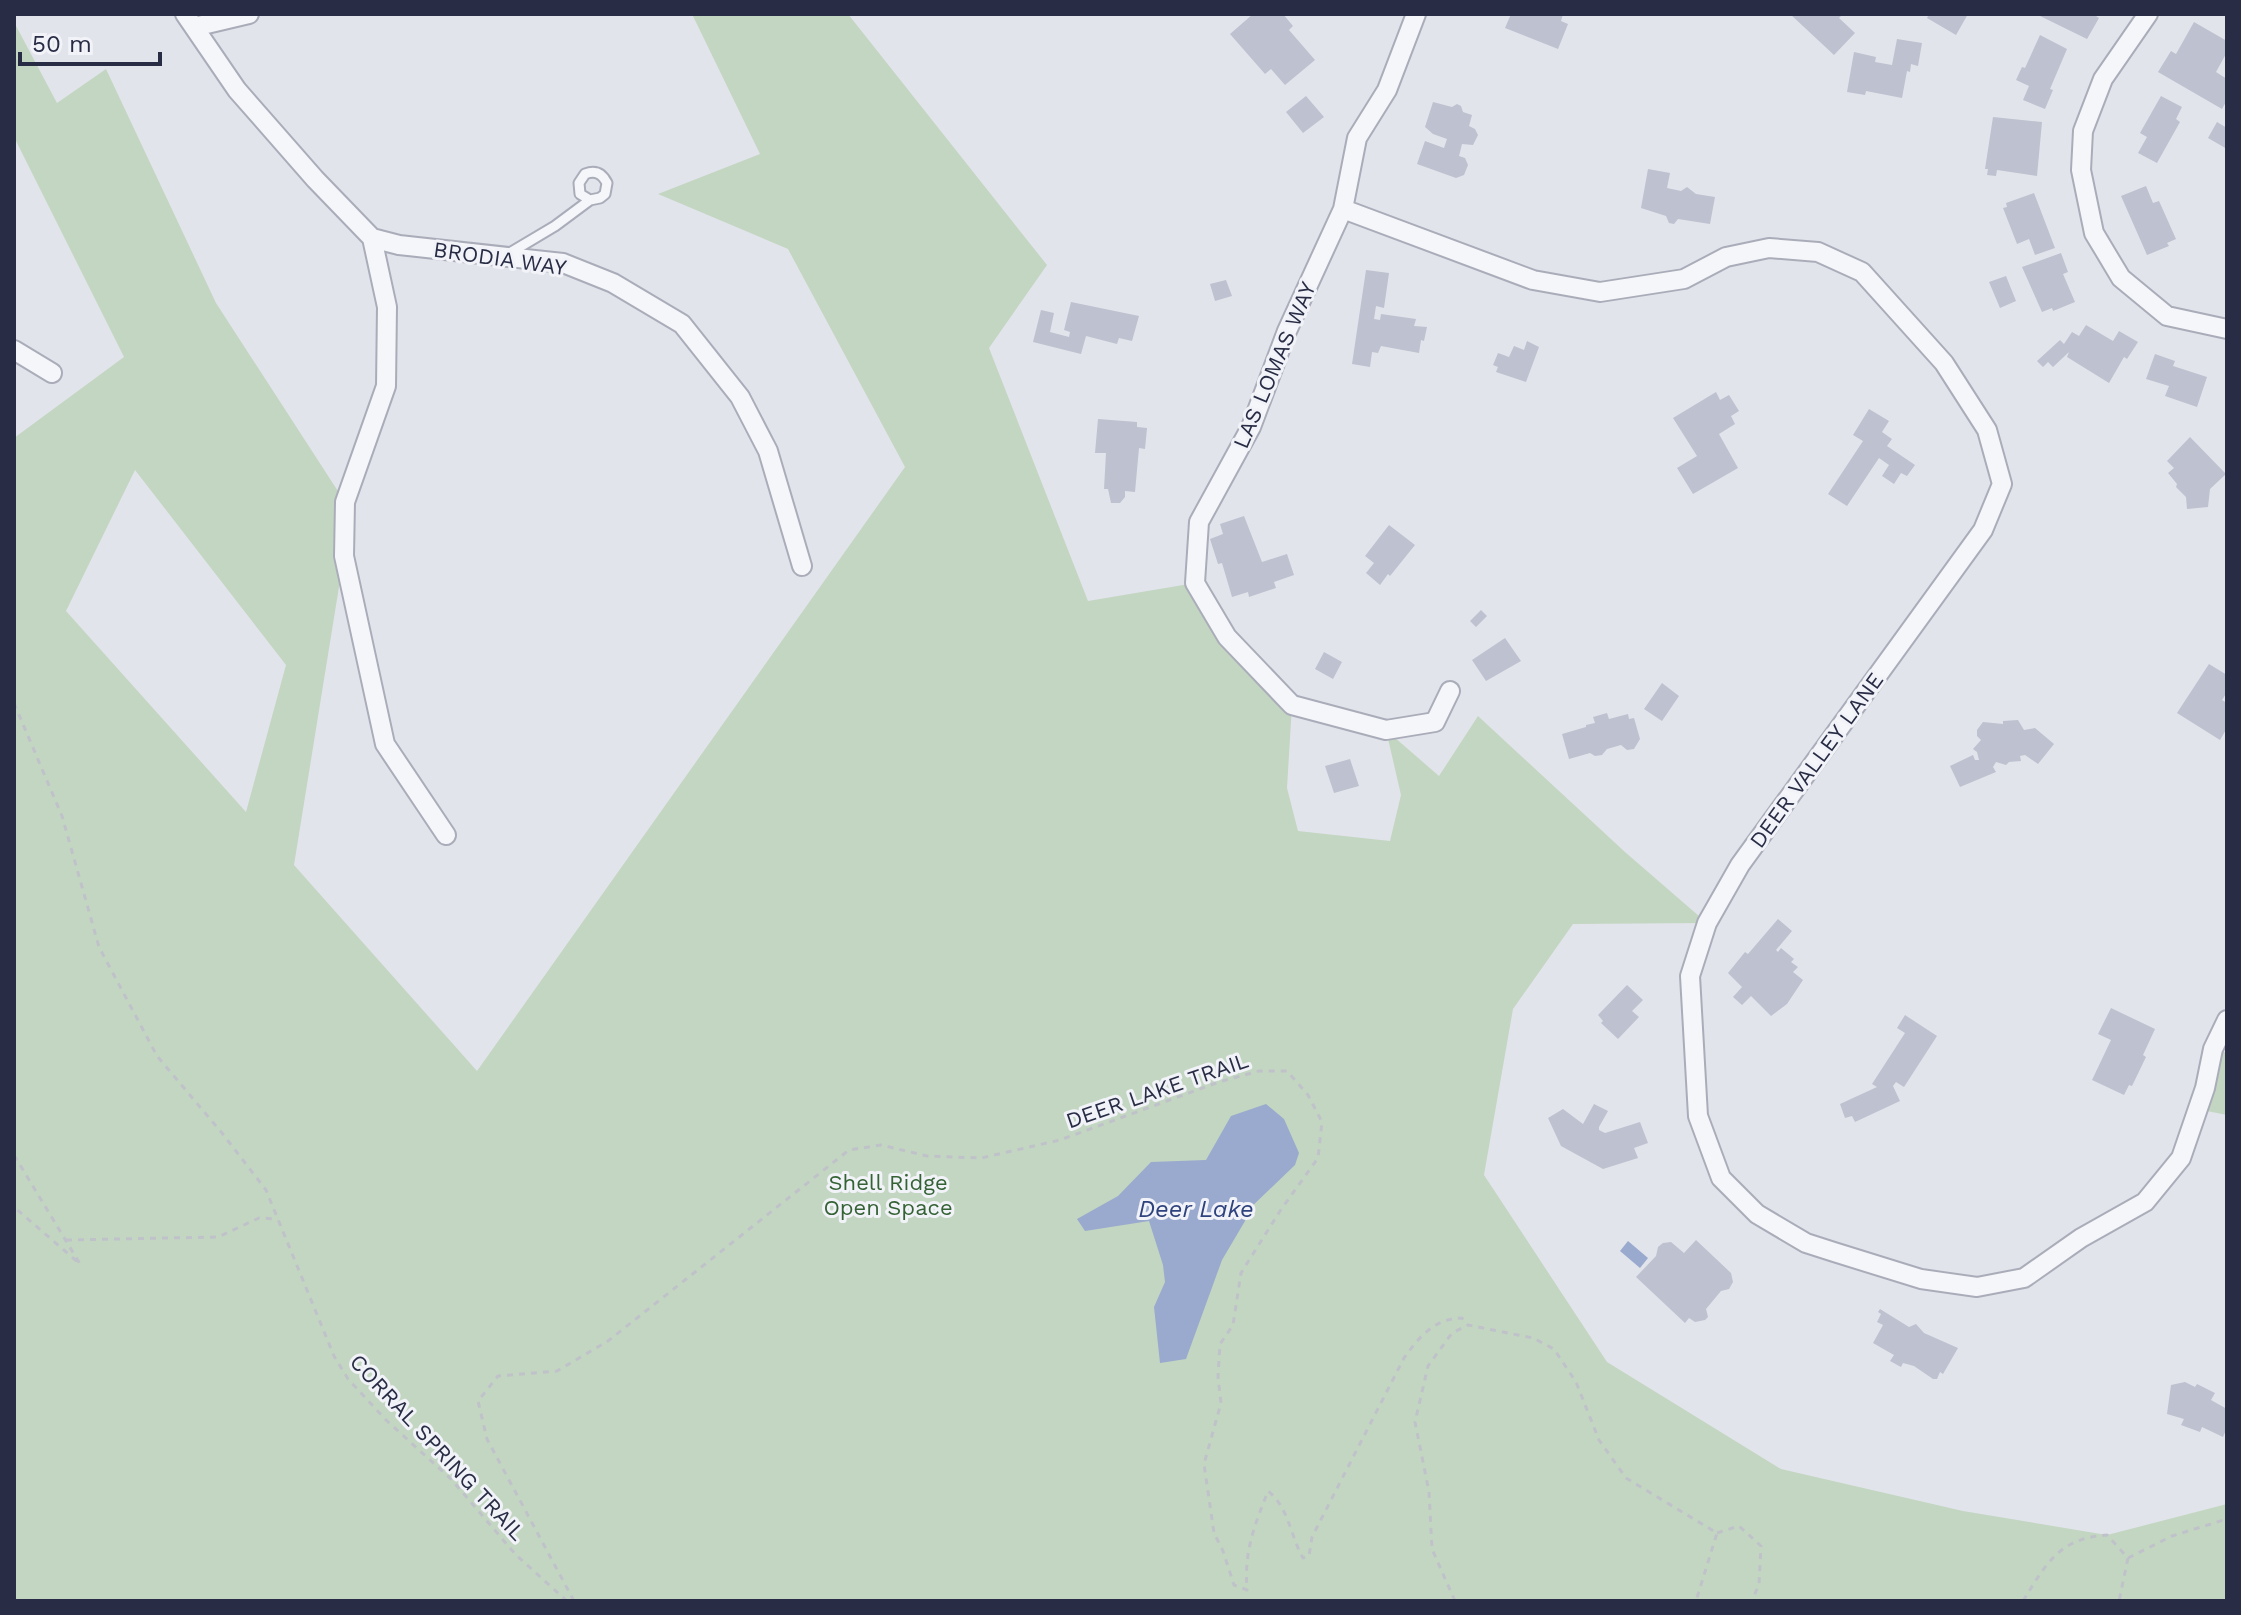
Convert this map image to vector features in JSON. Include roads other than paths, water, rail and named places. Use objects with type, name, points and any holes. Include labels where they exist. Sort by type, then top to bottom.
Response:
[{"type":"street","points":[[249,14],[189,20],[237,90],[372,238],[387,307],[386,386],[345,502],[344,556],[385,744],[446,835]]},
{"type":"street","name":"LAS LOMAS WAY","points":[[1416,14],[1387,90],[1357,138],[1343,209],[1287,331],[1251,427],[1199,522],[1195,583],[1227,637],[1292,705],[1386,730],[1435,722],[1450,691]]},
{"type":"street","points":[[2148,14],[2103,79],[2083,131],[2081,170],[2094,233],[2121,278],[2167,316],[2227,329]]},
{"type":"street","name":"DEER VALLEY LANE","points":[[1343,209],[1533,280],[1600,292],[1684,279],[1726,257],[1769,248],[1818,252],[1862,272],[1944,363],[1987,430],[2002,484],[1983,530],[1740,865],[1707,923],[1690,976],[1698,1116],[1721,1178],[1757,1214],[1806,1243],[1921,1279],[1977,1287],[2024,1278],[2081,1238],[2145,1202],[2181,1158],[2205,1088],[2213,1049],[2227,1020]]},
{"type":"street","name":"BRODIA WAY","points":[[372,238],[399,245],[563,263],[613,283],[682,324],[740,397],[768,451],[802,566]]},
{"type":"street","points":[[14,350],[52,373]]},
{"type":"lane","points":[[507,255],[590,200]]},
{"type":"water","name":"Deer Lake","points":[[1266,1104],[1284,1119],[1299,1153],[1295,1165],[1246,1212],[1245,1221],[1222,1260],[1186,1359],[1160,1363],[1154,1307],[1165,1282],[1149,1221],[1085,1231],[1077,1219],[1118,1196],[1151,1162],[1206,1160],[1231,1116]]},
{"type":"water","points":[[1628,1241],[1648,1258],[1640,1268],[1620,1251]]},
{"type":"park label","name":"Shell Ridge Open Space","points":[[888,1194]]}]
